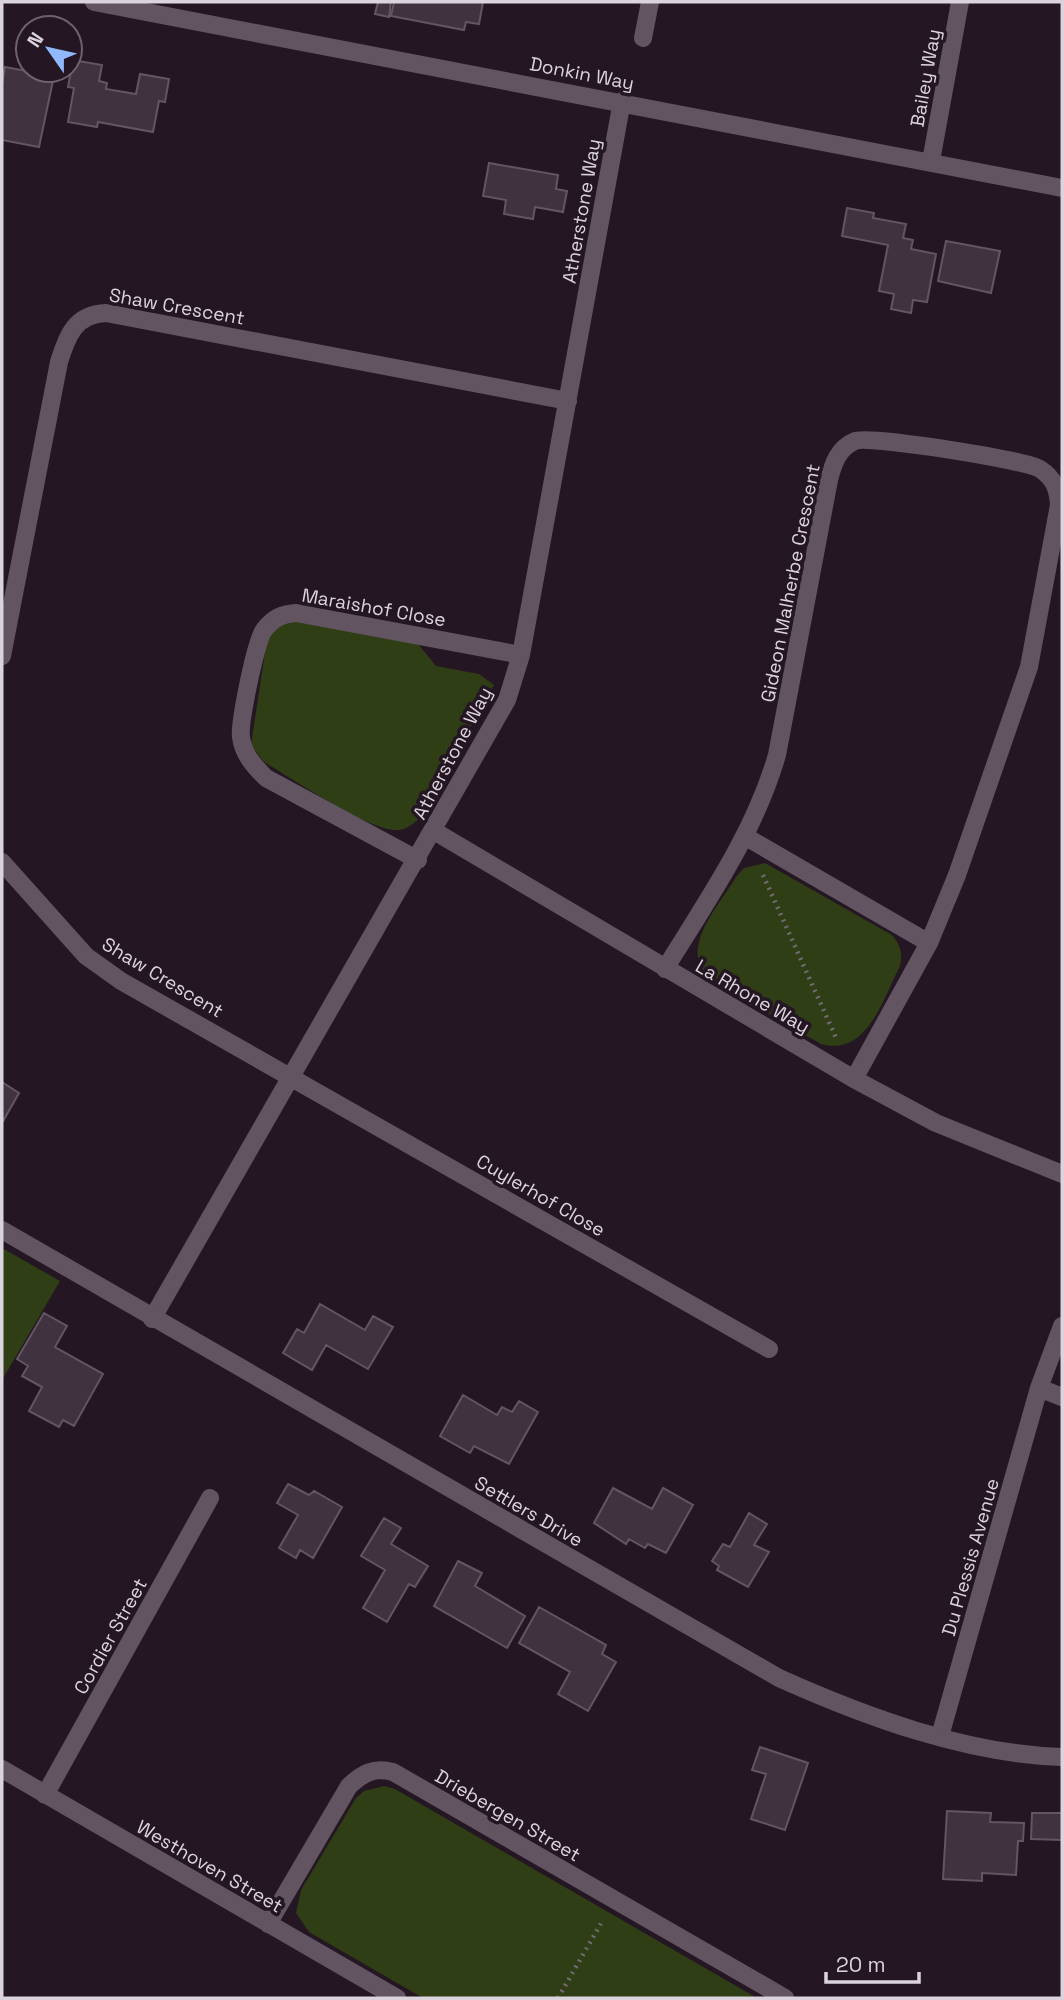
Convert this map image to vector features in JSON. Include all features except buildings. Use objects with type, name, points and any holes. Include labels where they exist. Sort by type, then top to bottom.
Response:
[{"type":"street","name":"Donkin Way","points":[[94,2],[622,101],[1062,188]]},
{"type":"street","points":[[643,38],[650,2]]},
{"type":"street","name":"Bailey Way","points":[[931,161],[960,2]]},
{"type":"street","name":"Atherstone Way","points":[[152,1319],[418,860],[507,700],[521,655],[622,101]]},
{"type":"street","name":"Shaw Crescent","points":[[2,656],[59,362],[66,337],[85,317],[106,313],[568,401]]},
{"type":"street","name":"Gideon Malherbe Crescent","points":[[665,969],[747,837],[768,786],[777,754],[827,494],[838,455],[856,440],[878,439],[1003,459],[1041,470],[1058,490],[1059,505],[1029,667],[957,875],[929,943],[854,1079]]},
{"type":"street","name":"Maraishof Close","points":[[418,860],[266,778],[244,751],[240,730],[262,631],[282,614],[296,613],[521,655]]},
{"type":"street","name":"La Rhone Way","points":[[434,831],[854,1079],[936,1123],[1062,1174]]},
{"type":"street","points":[[747,837],[929,943]]},
{"type":"street","name":"Shaw Crescent","points":[[2,862],[86,956],[121,981],[293,1076]]},
{"type":"street","name":"Cuylerhof Close","points":[[293,1076],[769,1349]]},
{"type":"street","name":"Settlers Drive","points":[[2,1230],[769,1674],[821,1697],[940,1736],[1007,1754],[1062,1757]]},
{"type":"street","name":"Du Plessis Avenue","points":[[940,1736],[1040,1388],[1062,1326]]},
{"type":"street","points":[[1040,1388],[1062,1397]]},
{"type":"street","name":"Cordier Street","points":[[45,1795],[210,1498]]},
{"type":"street","name":"Westhoven Street","points":[[2,1769],[397,1998]]},
{"type":"street","name":"Driebergen Street","points":[[268,1924],[349,1786],[366,1772],[380,1769],[393,1772],[785,1998]]},
{"type":"path","points":[[747,837],[854,1079]]},
{"type":"path","points":[[558,1998],[615,1900]]},
{"type":"green space","points":[[295,618],[418,644],[436,666],[479,674],[494,685],[421,817],[407,827],[401,830],[386,829],[351,814],[264,762],[251,745],[270,630]]},
{"type":"green space","points":[[765,863],[892,935],[899,946],[900,966],[880,1009],[862,1034],[850,1042],[837,1046],[821,1044],[710,980],[701,968],[699,941],[712,914],[744,868]]},
{"type":"green space","points":[[2,1248],[60,1281],[2,1380]]},
{"type":"green space","points":[[384,1786],[395,1789],[757,1998],[423,1998],[309,1932],[296,1913],[301,1890],[356,1798],[364,1791]]}]
